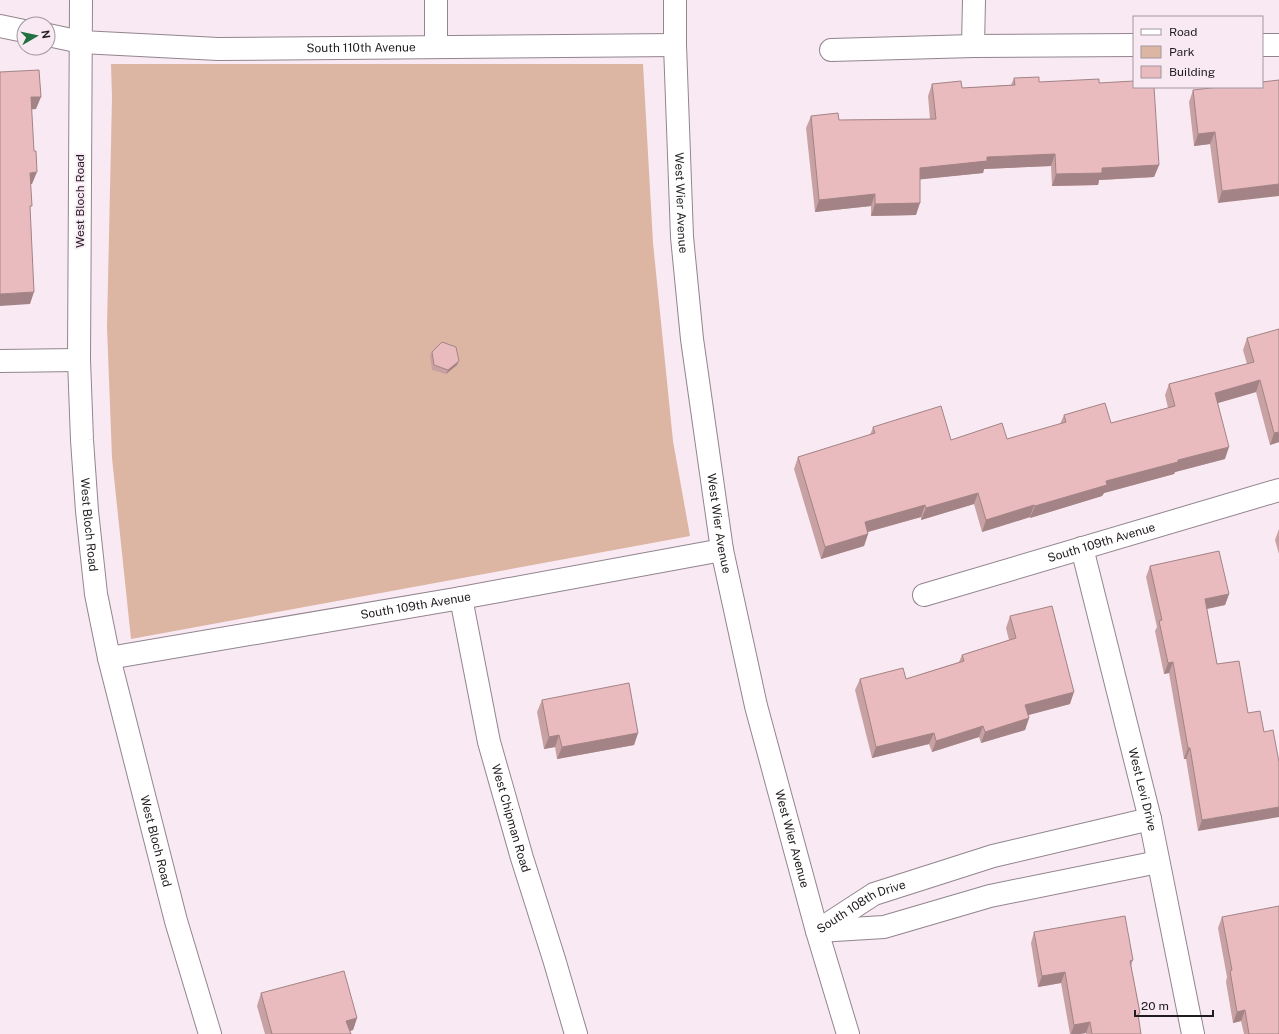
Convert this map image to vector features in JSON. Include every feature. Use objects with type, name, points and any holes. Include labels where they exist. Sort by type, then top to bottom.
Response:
[{"type":"street","name":"West Bloch Road","points":[[81,0],[79,360],[82,440],[87,511],[96,594],[109,658],[176,921],[210,1034]]},
{"type":"street","points":[[436,0],[436,47]]},
{"type":"street","name":"West Wier Avenue","points":[[675,0],[675,45],[682,237],[692,339],[722,550],[756,706],[817,931],[848,1034]]},
{"type":"street","points":[[973,46],[974,0]]},
{"type":"street","points":[[0,26],[16,29]]},
{"type":"street","name":"South 110th Avenue","points":[[56,37],[81,42],[218,49],[675,45]]},
{"type":"street","points":[[831,50],[973,46],[1133,45]]},
{"type":"street","points":[[1263,45],[1279,45]]},
{"type":"street","points":[[0,361],[79,360]]},
{"type":"street","name":"South 109th Avenue","points":[[924,595],[1279,490]]},
{"type":"street","name":"West Levi Drive","points":[[1082,548],[1150,819],[1193,1034]]},
{"type":"street","name":"South 109th Avenue","points":[[109,658],[461,598],[722,550]]},
{"type":"street","name":"West Chipman Road","points":[[461,598],[489,742],[522,858],[576,1034]]},
{"type":"street","name":"South 108th Drive","points":[[817,931],[874,894],[993,856],[1150,819]]},
{"type":"street","name":"South 108th Drive","points":[[817,931],[884,927],[990,896],[1158,862]]},
{"type":"green space","points":[[111,64],[643,64],[653,243],[673,441],[690,536],[131,639],[112,458],[107,327],[112,98]]},
{"type":"building","points":[[39,70],[41,97],[31,97],[34,151],[36,151],[37,172],[30,173],[34,292],[0,294],[0,72]]},
{"type":"building","points":[[1039,77],[1039,82],[1099,79],[1099,83],[1133,81],[1133,88],[1154,88],[1159,165],[1102,168],[1102,173],[1056,174],[1055,154],[987,157],[987,161],[920,168],[920,203],[875,204],[875,194],[819,200],[811,116],[838,113],[839,120],[936,119],[932,84],[961,81],[962,88],[1015,85],[1014,78]]},
{"type":"building","points":[[1279,80],[1279,184],[1222,191],[1215,132],[1198,134],[1193,90],[1210,88],[1263,88],[1263,82]]},
{"type":"building","points":[[1279,329],[1279,432],[1274,433],[1260,380],[1215,393],[1229,447],[1106,481],[1107,485],[986,520],[978,493],[926,508],[925,505],[865,522],[868,534],[825,547],[798,457],[875,433],[873,427],[941,406],[951,440],[1002,423],[1007,439],[1066,422],[1064,415],[1105,403],[1111,423],[1175,406],[1169,384],[1254,362],[1247,338]]},
{"type":"building","points":[[442,342],[456,347],[459,361],[448,370],[434,365],[432,352]]},
{"type":"building","points":[[1219,551],[1229,594],[1205,599],[1217,664],[1239,661],[1248,713],[1260,711],[1264,732],[1273,730],[1279,762],[1279,807],[1202,820],[1173,662],[1168,663],[1159,621],[1162,620],[1150,566]]},
{"type":"building","points":[[1052,606],[1074,692],[1025,705],[1029,718],[985,732],[983,726],[936,741],[934,733],[876,747],[860,679],[903,668],[906,679],[964,661],[962,655],[1016,638],[1010,616]]},
{"type":"building","points":[[629,683],[638,733],[562,747],[559,735],[549,737],[542,700]]},
{"type":"building","points":[[1279,906],[1279,1034],[1249,1034],[1245,1010],[1237,1012],[1230,971],[1232,970],[1222,917]]},
{"type":"building","points":[[1125,916],[1133,960],[1130,961],[1140,1013],[1138,1014],[1141,1034],[1092,1034],[1090,1022],[1074,1025],[1065,972],[1042,976],[1034,932]]},
{"type":"building","points":[[344,971],[357,1018],[346,1021],[351,1034],[272,1034],[261,993]]}]
